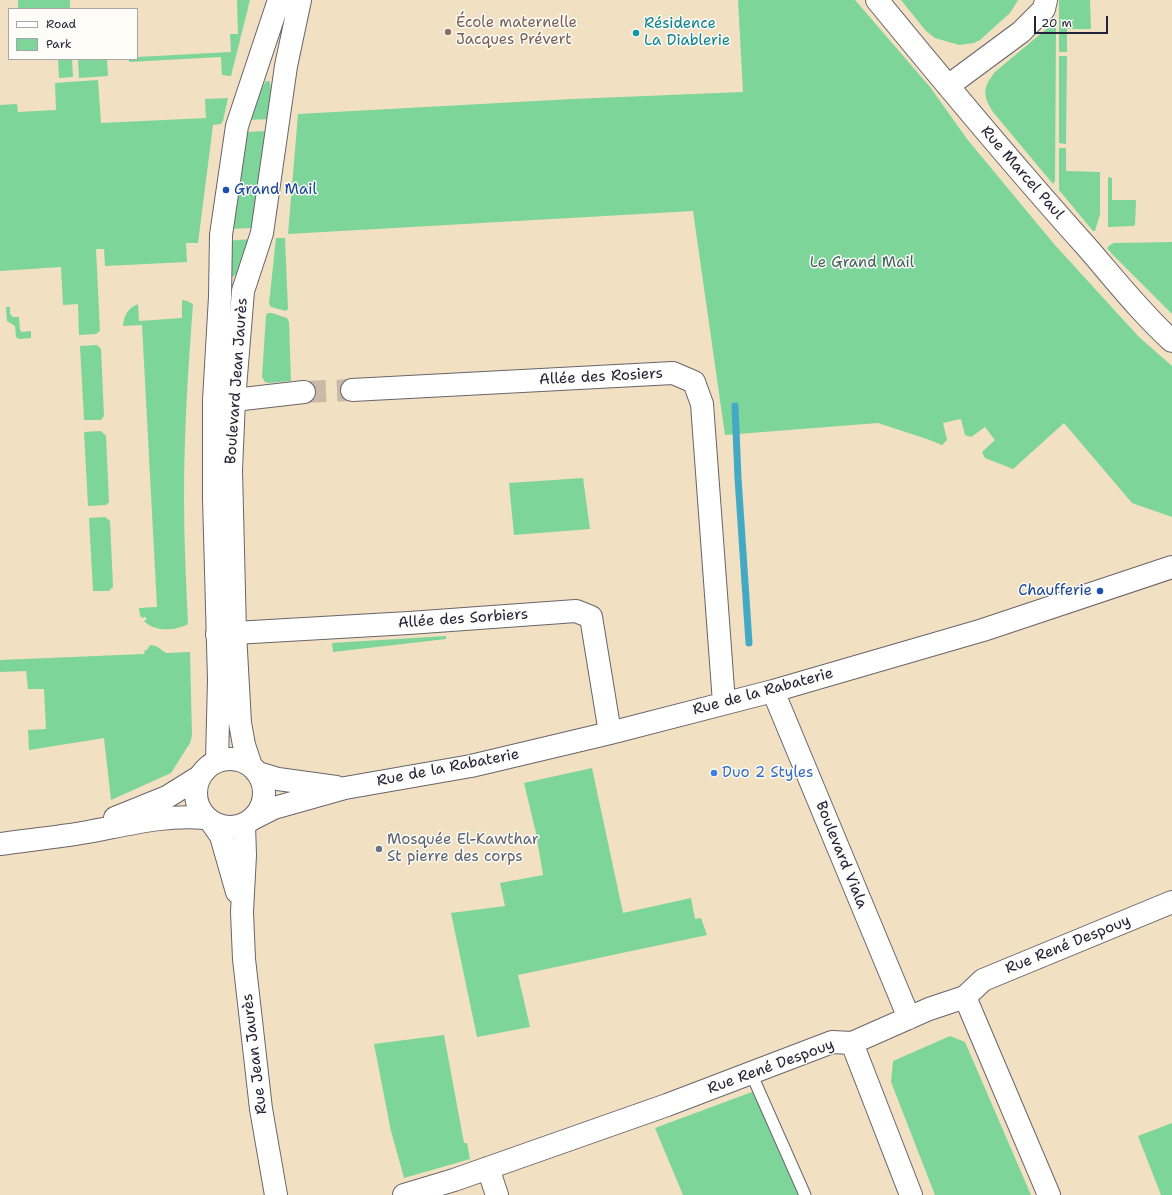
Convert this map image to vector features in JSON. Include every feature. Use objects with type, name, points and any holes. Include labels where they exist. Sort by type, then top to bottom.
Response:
[{"type":"street","name":"Boulevard Jean Jaurès","points":[[224,400],[220,298],[220,235],[226,190],[237,126],[279,0]]},
{"type":"street","name":"Boulevard Jean Jaurès","points":[[254,770],[244,745],[226,633],[218,604],[214,498],[224,400],[243,291],[262,233],[286,66],[300,0]]},
{"type":"street","name":"Rue Marcel Paul","points":[[877,0],[1043,198],[1146,315],[1172,341]]},
{"type":"street","points":[[948,86],[1021,32],[1044,9],[1046,0]]},
{"type":"street","name":"Allée des Rosiers","points":[[352,390],[673,373],[694,382],[702,404],[724,703]]},
{"type":"street","points":[[224,400],[304,392]]},
{"type":"street","name":"Rue de la Rabaterie","points":[[249,821],[281,806],[345,788],[470,766],[773,691],[983,630],[1172,567]]},
{"type":"street","name":"Allée des Sorbiers","points":[[226,633],[402,624],[576,611],[591,617],[610,732]]},
{"type":"street","name":"Boulevard Jean Jaurès","points":[[217,761],[219,680],[226,633]]},
{"type":"street","name":"Boulevard Viala","points":[[773,691],[908,1018]]},
{"type":"street","points":[[0,844],[74,835],[167,818],[186,816],[208,820],[222,827],[234,828],[249,821],[261,808],[264,797],[263,785],[254,770],[240,760],[229,759],[217,761],[207,767],[199,777],[167,797],[74,835]]},
{"type":"street","name":"Rue de la Rabaterie","points":[[254,770],[278,779],[345,788]]},
{"type":"street","points":[[199,777],[195,790],[196,803],[220,836],[227,854],[242,912]]},
{"type":"street","points":[[242,912],[245,855],[249,821]]},
{"type":"street","name":"Rue René Despouy","points":[[404,1195],[454,1180],[660,1108],[832,1042],[852,1043],[929,1009],[965,997],[983,980],[1172,902]]},
{"type":"street","name":"Rue Jean Jaurès","points":[[242,912],[244,959],[261,1109],[276,1195]]},
{"type":"street","points":[[965,997],[1049,1195]]},
{"type":"street","points":[[852,1043],[912,1195]]},
{"type":"street","points":[[488,1168],[497,1195]]},
{"type":"lane","points":[[751,1073],[805,1195]]},
{"type":"green space","points":[[18,0],[70,0],[70,8],[18,8]]},
{"type":"green space","points":[[237,0],[250,0],[231,76],[222,75],[221,57],[129,62],[129,60],[138,60],[138,57],[231,52],[230,34],[238,34]]},
{"type":"green space","name":"Le Grand Mail","points":[[738,0],[855,0],[930,87],[967,139],[1054,244],[1139,337],[1172,366],[1172,517],[1132,503],[1064,423],[1013,469],[985,458],[982,452],[995,440],[985,427],[971,437],[965,435],[961,419],[943,423],[947,440],[942,445],[878,423],[725,435],[693,211],[288,234],[298,114],[572,99],[743,92]]},
{"type":"green space","points":[[901,0],[1018,0],[1010,13],[980,40],[974,43],[959,45],[935,38],[926,31]]},
{"type":"green space","points":[[1059,0],[1090,0],[1091,29],[1067,29],[1067,52],[1059,52]]},
{"type":"green space","points":[[1050,26],[1056,28],[1055,181],[1053,184],[993,112],[987,101],[985,92],[988,83],[995,72]]},
{"type":"green space","points":[[1059,56],[1067,56],[1066,144],[1059,143]]},
{"type":"green space","points":[[58,60],[72,60],[73,77],[59,78]]},
{"type":"green space","points":[[78,60],[107,60],[108,76],[79,78]]},
{"type":"green space","points":[[98,80],[101,123],[206,118],[205,99],[228,98],[223,121],[221,124],[213,125],[198,243],[186,243],[187,262],[105,266],[104,249],[96,249],[100,331],[96,334],[79,335],[78,304],[63,305],[61,267],[0,271],[0,105],[17,104],[18,112],[56,110],[55,83]]},
{"type":"green space","points":[[266,81],[269,81],[270,83],[273,104],[271,119],[246,120],[251,105]]},
{"type":"green space","points":[[269,131],[253,228],[227,229],[243,132]]},
{"type":"green space","points":[[1059,148],[1066,148],[1066,171],[1100,172],[1100,214],[1095,231],[1093,231],[1059,190]]},
{"type":"green space","points":[[1108,177],[1112,178],[1112,200],[1136,200],[1135,225],[1108,227]]},
{"type":"green space","points":[[276,238],[285,238],[288,309],[286,311],[271,307],[269,304]]},
{"type":"green space","points":[[251,239],[237,273],[233,277],[231,276],[226,241]]},
{"type":"green space","points":[[1172,242],[1172,314],[1107,248],[1114,243]]},
{"type":"green space","points":[[182,300],[193,304],[189,353],[184,475],[188,624],[177,628],[159,629],[148,625],[144,621],[147,619],[145,617],[142,618],[139,608],[157,607],[142,325],[123,326],[124,318],[127,312],[138,304],[139,321],[182,318]]},
{"type":"green space","points":[[6,307],[10,307],[10,314],[13,317],[19,317],[20,330],[22,332],[31,331],[31,338],[19,339],[16,337],[15,326],[7,321]]},
{"type":"green space","points":[[268,313],[287,318],[289,322],[291,381],[268,383],[265,382],[262,377],[266,315]]},
{"type":"green space","points":[[97,345],[101,349],[104,416],[101,420],[84,420],[80,346]]},
{"type":"green space","points":[[101,431],[106,436],[109,502],[106,505],[88,506],[84,432]]},
{"type":"green space","points":[[583,478],[590,529],[514,535],[509,483]]},
{"type":"green space","points":[[105,517],[110,521],[113,587],[109,591],[93,591],[89,518]]},
{"type":"green space","points":[[446,636],[446,639],[333,652],[332,643]]},
{"type":"green space","points":[[150,645],[156,646],[166,653],[190,652],[192,736],[190,743],[171,773],[111,800],[104,738],[29,750],[28,730],[46,729],[44,689],[28,689],[26,671],[0,672],[0,660],[144,654],[145,650],[147,650]]},
{"type":"green space","points":[[592,768],[623,913],[691,898],[695,919],[701,918],[707,935],[518,975],[530,1027],[477,1037],[451,913],[505,906],[500,883],[543,875],[536,833],[524,783]]},
{"type":"green space","points":[[444,1035],[464,1143],[467,1143],[470,1159],[404,1178],[391,1131],[374,1044]]},
{"type":"green space","points":[[950,1036],[965,1042],[1031,1195],[935,1195],[891,1082],[893,1061]]},
{"type":"green space","points":[[760,1089],[806,1195],[683,1195],[655,1128]]},
{"type":"green space","points":[[1172,1123],[1172,1195],[1161,1195],[1138,1136]]},
{"type":"waterway","points":[[735,406],[738,478],[749,643]]},
{"type":"tunnel","points":[[304,392],[352,390]]},
{"type":"place","name":"École maternelle Jacques Prévert","points":[[448,32]]},
{"type":"place","name":"Résidence La Diablerie","points":[[636,33]]},
{"type":"place","name":"Grand Mail","points":[[226,190]]},
{"type":"place","name":"Chaufferie","points":[[1100,591]]},
{"type":"place","name":"Duo 2 Styles","points":[[714,773]]},
{"type":"place","name":"Mosquée El-Kawthar St pierre des corps","points":[[379,849]]}]
